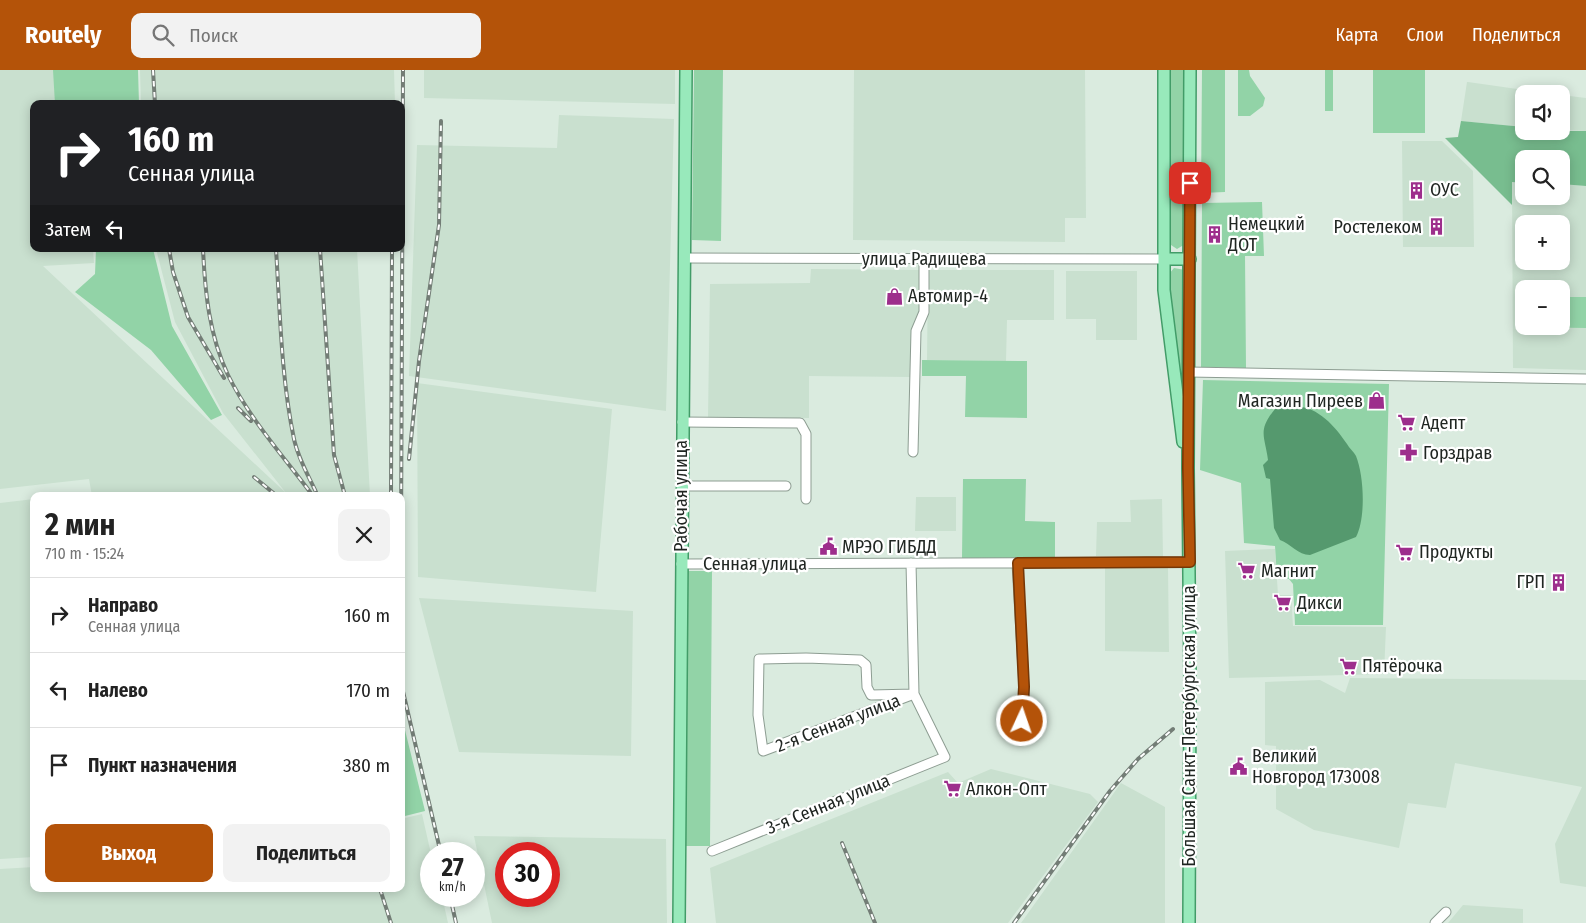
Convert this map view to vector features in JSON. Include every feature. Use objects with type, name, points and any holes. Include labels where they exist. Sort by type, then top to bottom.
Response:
[{"type":"main road","name":"Рабочая улица","points":[[680,923],[681,564],[686,70]]},
{"type":"main road","name":"Большая Санкт-Петербургская улица","points":[[1164,70],[1165,297],[1180,428],[1188,468]]},
{"type":"main road","name":"Большая Санкт-Петербургская улица","points":[[1189,923],[1190,562],[1188,468],[1190,70]]},
{"type":"main road","points":[[1165,259],[1190,259]]},
{"type":"street","name":"улица Радищева","points":[[684,258],[924,260],[1165,259]]},
{"type":"street","points":[[912,452],[916,331],[924,312],[924,260]]},
{"type":"street","points":[[1189,372],[1586,379]]},
{"type":"street","points":[[682,422],[800,423],[806,434],[806,499]]},
{"type":"street","points":[[682,486],[786,486]]},
{"type":"street","name":"Сенная улица","points":[[681,564],[1190,562]]},
{"type":"street","points":[[911,563],[914,694]]},
{"type":"street","points":[[1018,563],[1024,687],[1022,721]]},
{"type":"street","name":"2-я Сенная улица","points":[[759,658],[860,660],[866,665],[867,687],[872,695],[914,694],[763,751],[758,715],[759,658]]},
{"type":"street","name":"3-я Сенная улица","points":[[712,851],[945,757],[914,694]]},
{"type":"street","points":[[1435,923],[1446,912]]},
{"type":"shaded area","points":[[0,70],[84,70],[85,100],[30,100],[30,252],[93,252],[94,263],[43,266],[285,492],[91,492],[89,479],[0,489]]},
{"type":"shaded area","points":[[53,70],[138,70],[139,100],[55,100]]},
{"type":"shaded area","points":[[140,70],[394,70],[395,100],[141,100]]},
{"type":"shaded area","points":[[424,70],[675,70],[675,104],[424,98]]},
{"type":"shaded area","points":[[694,70],[723,70],[721,241],[692,240]]},
{"type":"shaded area","points":[[854,70],[1085,70],[1086,218],[1065,218],[1065,242],[853,240]]},
{"type":"shaded area","points":[[1169,70],[1187,70],[1187,243],[1177,249],[1168,243]]},
{"type":"shaded area","points":[[1202,70],[1225,70],[1225,192],[1201,193]]},
{"type":"shaded area","points":[[1238,70],[1249,70],[1250,76],[1265,98],[1263,106],[1250,116],[1238,116]]},
{"type":"shaded area","points":[[1325,70],[1333,70],[1333,111],[1325,111]]},
{"type":"shaded area","points":[[1373,70],[1425,70],[1425,133],[1373,133]]},
{"type":"shaded area","points":[[1467,82],[1515,89],[1515,126],[1461,121]]},
{"type":"shaded area","points":[[1570,96],[1586,98],[1586,131],[1570,130]]},
{"type":"shaded area","points":[[559,115],[674,119],[666,411],[409,376],[417,145],[557,148]]},
{"type":"shaded area","points":[[1461,121],[1515,126],[1515,140],[1570,140],[1570,131],[1586,131],[1586,186],[1570,185],[1570,150],[1515,150],[1515,182],[1512,182],[1512,205],[1445,138],[1458,137]]},
{"type":"shaded area","points":[[1402,141],[1442,141],[1473,171],[1474,247],[1403,247]]},
{"type":"shaded area","points":[[1512,182],[1515,182],[1515,205],[1570,205],[1570,185],[1586,186],[1586,370],[1513,368]]},
{"type":"shaded area","points":[[1262,202],[1264,256],[1245,256],[1246,368],[1201,367],[1202,203]]},
{"type":"shaded area","points":[[96,252],[154,252],[172,326],[222,415],[211,420],[151,350],[75,292],[95,274]]},
{"type":"shaded area","points":[[157,252],[357,252],[370,492],[285,492],[223,413],[175,322]]},
{"type":"shaded area","points":[[1174,268],[1185,270],[1185,418],[1170,296],[1169,274]]},
{"type":"shaded area","points":[[811,269],[919,270],[919,318],[912,328],[910,377],[809,376],[809,418],[708,417],[710,284],[810,283]]},
{"type":"shaded area","points":[[928,270],[1054,270],[1054,320],[1007,320],[1006,361],[927,360]]},
{"type":"shaded area","points":[[1066,271],[1137,271],[1137,340],[1096,340],[1096,319],[1066,319]]},
{"type":"shaded area","points":[[1570,297],[1586,297],[1586,328],[1570,328]]},
{"type":"shaded area","points":[[922,360],[1027,361],[1027,418],[965,417],[966,376],[922,376]]},
{"type":"shaded area","points":[[1203,380],[1389,384],[1383,625],[1295,625],[1293,584],[1289,579],[1277,577],[1275,546],[1244,543],[1241,483],[1200,470]]},
{"type":"shaded area","points":[[417,383],[612,409],[596,592],[418,577]]},
{"type":"shaded area","points":[[1296,406],[1304,407],[1319,414],[1337,430],[1356,456],[1361,474],[1363,508],[1356,537],[1310,555],[1302,553],[1280,540],[1274,528],[1270,479],[1266,478],[1263,465],[1268,460],[1264,428],[1269,417],[1275,409]]},
{"type":"shaded area","points":[[963,479],[1026,479],[1025,521],[1055,522],[1055,559],[962,558]]},
{"type":"shaded area","points":[[916,497],[956,497],[956,531],[915,531]]},
{"type":"shaded area","points":[[30,499],[30,857],[0,859],[0,503]]},
{"type":"shaded area","points":[[1162,499],[1163,557],[1096,556],[1097,522],[1131,522],[1130,500]]},
{"type":"shaded area","points":[[1275,549],[1278,595],[1291,595],[1293,626],[1386,627],[1384,674],[1229,678],[1225,551]]},
{"type":"shaded area","points":[[1105,565],[1168,568],[1169,652],[1105,651]]},
{"type":"shaded area","points":[[686,571],[712,571],[710,846],[684,846]]},
{"type":"shaded area","points":[[419,598],[633,611],[631,756],[459,752]]},
{"type":"shaded area","points":[[1350,678],[1586,680],[1586,887],[1560,883],[1555,844],[1582,787],[1455,763],[1446,808],[1408,803],[1399,848],[1314,830],[1276,809],[1276,746],[1265,745],[1265,682],[1320,680],[1345,693]]},
{"type":"shaded area","points":[[405,730],[425,811],[405,816]]},
{"type":"shaded area","points":[[991,769],[1090,794],[1098,802],[1008,923],[716,923],[710,868],[948,772],[958,783]]},
{"type":"shaded area","points":[[1121,783],[1165,807],[1165,923],[1021,923]]},
{"type":"shaded area","points":[[422,814],[428,842],[420,842],[420,907],[444,907],[448,923],[0,923],[0,869],[30,867],[30,892],[405,892],[405,818]]},
{"type":"shaded area","points":[[474,836],[666,839],[667,923],[492,923],[485,889],[485,842],[475,842]]},
{"type":"shaded area","points":[[1463,905],[1523,909],[1523,923],[1448,923]]},
{"type":"railway","points":[[153,70],[155,100]]},
{"type":"railway","points":[[403,70],[403,100]]},
{"type":"railway","points":[[409,459],[419,361],[439,225],[441,121]]},
{"type":"railway","points":[[170,252],[173,272],[188,317],[224,378]]},
{"type":"railway","points":[[203,252],[212,329],[228,375],[256,422],[310,492]]},
{"type":"railway","points":[[276,252],[286,392],[298,453],[316,492]]},
{"type":"railway","points":[[320,252],[334,455],[344,492]]},
{"type":"railway","points":[[391,492],[392,252]]},
{"type":"railway","points":[[401,492],[402,252]]},
{"type":"railway","points":[[238,408],[251,421]]},
{"type":"railway","points":[[254,477],[272,492]]},
{"type":"railway","points":[[405,700],[438,842]]},
{"type":"railway","points":[[1014,923],[1110,791],[1138,759],[1173,729]]},
{"type":"railway","points":[[842,843],[875,923]]},
{"type":"railway","points":[[381,892],[391,923]]},
{"type":"railway","points":[[452,907],[456,923]]},
{"type":"place","name":"ОУС","points":[[1416,190]]},
{"type":"place","name":"Ростелеком","points":[[1436,227]]},
{"type":"place","name":"Немецкий ДОТ","points":[[1214,234]]},
{"type":"place","name":"Автомир-4","points":[[894,296]]},
{"type":"place","name":"Магазин Пиреев","points":[[1377,401]]},
{"type":"place","name":"Адепт","points":[[1407,423]]},
{"type":"place","name":"Горздрав","points":[[1409,453]]},
{"type":"place","name":"МРЭО ГИБДД","points":[[828,547]]},
{"type":"place","name":"Продукты","points":[[1405,552]]},
{"type":"place","name":"Магнит","points":[[1247,571]]},
{"type":"place","name":"ГРП","points":[[1559,582]]},
{"type":"place","name":"Дикси","points":[[1283,603]]},
{"type":"place","name":"Пятёрочка","points":[[1348,666]]},
{"type":"place","name":"Великий Новгород 173008","points":[[1238,766]]},
{"type":"place","name":"Алкон-Опт","points":[[952,789]]},
{"type":"route","points":[[1022,721],[1024,687],[1020,639],[1018,563],[1190,562],[1188,468],[1190,183]]}]
